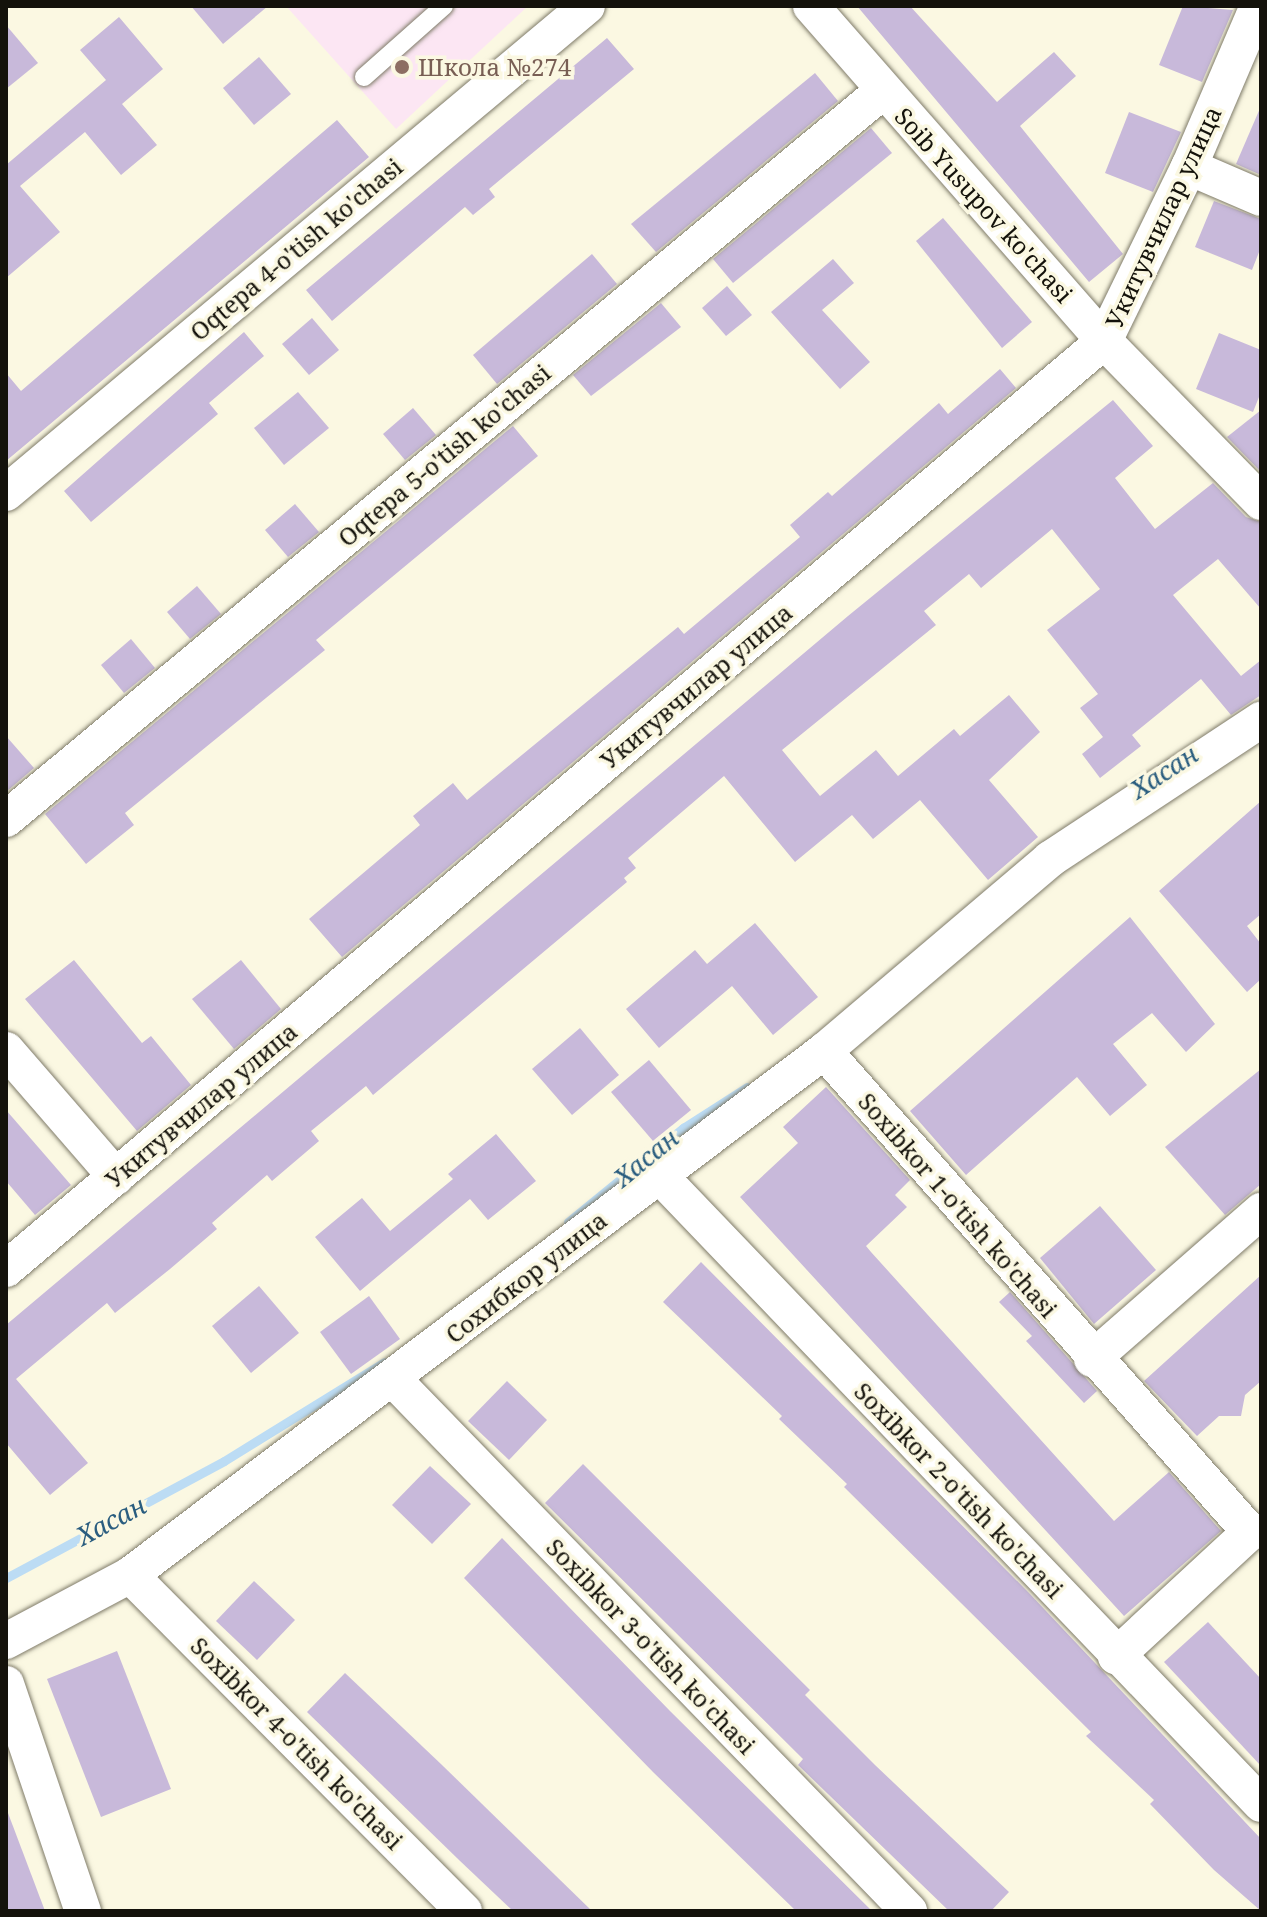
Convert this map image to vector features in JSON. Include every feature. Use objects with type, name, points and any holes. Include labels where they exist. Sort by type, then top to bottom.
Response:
[{"type":"street","name":"Oqtepa 4-o'tish ko'chasi","points":[[6,493],[587,6]]},
{"type":"street","name":"Soib Yusupov ko'chasi","points":[[811,6],[1104,341],[1261,502]]},
{"type":"street","name":"Укитувчилар улица","points":[[6,1269],[1104,341],[1189,167],[1258,6]]},
{"type":"street","name":"Oqtepa 5-o'tish ko'chasi","points":[[6,819],[883,91]]},
{"type":"street","points":[[1189,167],[1261,198]]},
{"type":"street","name":"Сохибкор улица","points":[[6,1641],[130,1575],[394,1380],[658,1174],[824,1051],[1050,859],[1261,720]]},
{"type":"street","points":[[6,1050],[116,1177]]},
{"type":"street","name":"Soxibkor 1-o'tish ko'chasi","points":[[824,1051],[1092,1359],[1250,1532],[1116,1656]]},
{"type":"street","name":"Soxibkor 2-o'tish ko'chasi","points":[[658,1174],[1116,1656],[1261,1804]]},
{"type":"street","points":[[1092,1359],[1261,1211]]},
{"type":"street","name":"Soxibkor 3-o'tish ko'chasi","points":[[394,1380],[909,1911]]},
{"type":"street","name":"Soxibkor 4-o'tish ko'chasi","points":[[130,1575],[464,1911]]},
{"type":"street","points":[[6,1684],[83,1911]]},
{"type":"lane","points":[[364,77],[444,6]]},
{"type":"shaded area","name":"Школа №274","points":[[286,6],[528,6],[396,129]]},
{"type":"building","points":[[191,6],[268,6],[223,44]]},
{"type":"building","points":[[857,6],[910,6],[997,102],[1054,52],[1076,76],[1020,126],[1123,254],[1089,282]]},
{"type":"building","points":[[1183,6],[1233,10],[1202,82],[1159,65]]},
{"type":"building","points":[[119,17],[163,69],[122,104],[157,145],[121,175],[85,132],[20,186],[60,232],[6,278],[6,165],[106,80],[80,50]]},
{"type":"building","points":[[6,25],[38,63],[6,89]]},
{"type":"building","points":[[607,38],[634,69],[489,189],[495,197],[473,215],[465,207],[332,321],[306,290]]},
{"type":"building","points":[[259,57],[291,94],[254,125],[223,88]]},
{"type":"building","points":[[815,73],[838,101],[656,252],[631,224]]},
{"type":"building","points":[[1261,106],[1261,175],[1236,164]]},
{"type":"building","points":[[1129,112],[1181,132],[1153,192],[1105,173]]},
{"type":"building","points":[[337,120],[369,157],[6,461],[6,373],[21,391]]},
{"type":"building","points":[[871,128],[892,153],[733,283],[713,259]]},
{"type":"building","points":[[1214,201],[1261,219],[1261,247],[1252,270],[1195,247]]},
{"type":"building","points":[[943,218],[1032,322],[1002,348],[916,241]]},
{"type":"building","points":[[592,254],[617,284],[497,384],[473,355]]},
{"type":"building","points":[[833,259],[854,283],[822,310],[870,362],[840,389],[771,312]]},
{"type":"building","points":[[727,286],[752,315],[726,336],[702,308]]},
{"type":"building","points":[[661,303],[681,327],[591,396],[573,375]]},
{"type":"building","points":[[312,318],[339,350],[309,375],[282,344]]},
{"type":"building","points":[[244,332],[264,356],[209,403],[218,414],[91,522],[64,491]]},
{"type":"building","points":[[1219,333],[1261,350],[1261,392],[1253,412],[1196,389]]},
{"type":"building","points":[[1000,369],[1016,388],[342,957],[309,919],[420,825],[413,816],[453,783],[467,800],[678,627],[684,634],[800,537],[790,525],[828,492],[832,496],[939,403],[948,414]]},
{"type":"building","points":[[298,392],[329,428],[284,465],[254,428]]},
{"type":"building","points":[[1113,400],[1153,446],[1115,478],[1155,529],[1213,483],[1246,517],[1261,522],[1261,609],[1218,559],[1173,595],[1241,676],[1261,660],[1261,695],[1231,715],[1201,679],[1132,735],[1141,746],[1100,778],[1082,754],[1103,737],[1080,708],[1098,694],[1047,630],[1100,589],[1052,529],[981,588],[969,574],[924,611],[936,625],[782,750],[820,796],[876,750],[898,776],[954,729],[960,736],[1009,695],[1040,732],[989,780],[1038,837],[988,880],[920,800],[873,839],[852,815],[795,862],[724,776],[628,858],[636,868],[624,878],[627,882],[373,1095],[366,1086],[311,1131],[319,1141],[272,1181],[267,1175],[212,1223],[217,1229],[170,1269],[115,1313],[107,1303],[16,1379],[88,1463],[50,1495],[6,1443],[6,1325],[848,616]]},
{"type":"building","points":[[413,408],[436,435],[405,460],[383,434]]},
{"type":"building","points":[[1261,410],[1261,472],[1227,437]]},
{"type":"building","points":[[513,426],[538,456],[316,640],[325,650],[125,813],[134,825],[86,864],[45,814]]},
{"type":"building","points":[[295,504],[319,532],[288,557],[265,530]]},
{"type":"building","points":[[197,586],[221,614],[190,639],[167,612]]},
{"type":"building","points":[[131,639],[155,668],[124,693],[101,665]]},
{"type":"building","points":[[6,736],[34,768],[6,792]]},
{"type":"building","points":[[1261,801],[1261,914],[1247,926],[1261,944],[1261,979],[1247,992],[1159,891]]},
{"type":"building","points":[[1130,917],[1215,1024],[1186,1052],[1152,1013],[1113,1044],[1147,1085],[1110,1116],[1077,1077],[966,1175],[910,1111]]},
{"type":"building","points":[[755,923],[818,997],[773,1035],[732,986],[659,1048],[626,1009],[695,950],[707,964]]},
{"type":"building","points":[[74,960],[142,1043],[151,1036],[191,1085],[137,1131],[25,999]]},
{"type":"building","points":[[241,960],[281,1009],[234,1049],[192,999]]},
{"type":"building","points":[[580,1028],[619,1075],[572,1115],[532,1069]]},
{"type":"building","points":[[649,1060],[691,1110],[653,1141],[611,1092]]},
{"type":"building","points":[[1261,1069],[1261,1184],[1225,1215],[1165,1147]]},
{"type":"building","points":[[826,1087],[910,1180],[895,1195],[907,1207],[866,1246],[871,1252],[1114,1521],[1169,1472],[1221,1531],[1124,1616],[740,1197],[798,1143],[783,1127]]},
{"type":"building","points":[[6,1110],[71,1185],[35,1215],[6,1181]]},
{"type":"building","points":[[496,1134],[536,1181],[488,1220],[470,1199],[360,1291],[315,1237],[362,1198],[390,1231],[453,1179],[448,1174]]},
{"type":"building","points":[[1100,1206],[1156,1270],[1094,1324],[1040,1258]]},
{"type":"building","points":[[701,1262],[1030,1594],[1261,1839],[1261,1911],[1214,1870],[1150,1804],[1154,1800],[1086,1736],[1091,1732],[844,1487],[847,1484],[779,1419],[782,1416],[663,1302]]},
{"type":"building","points":[[1261,1275],[1261,1381],[1245,1395],[1241,1416],[1219,1416],[1197,1436],[1144,1381]]},
{"type":"building","points":[[259,1286],[299,1333],[251,1373],[212,1326]]},
{"type":"building","points":[[1010,1292],[1097,1391],[1084,1403],[1026,1341],[1032,1336],[999,1302]]},
{"type":"building","points":[[369,1296],[400,1339],[351,1374],[320,1332]]},
{"type":"building","points":[[507,1381],[547,1420],[509,1460],[468,1421]]},
{"type":"building","points":[[583,1464],[810,1690],[805,1695],[1009,1892],[991,1911],[949,1911],[798,1765],[803,1759],[545,1503]]},
{"type":"building","points":[[430,1466],[471,1504],[432,1544],[392,1505]]},
{"type":"building","points":[[502,1538],[670,1711],[872,1911],[796,1911],[653,1772],[464,1578]]},
{"type":"building","points":[[254,1581],[295,1620],[257,1660],[216,1621]]},
{"type":"building","points":[[1208,1622],[1261,1679],[1261,1766],[1164,1662]]},
{"type":"building","points":[[117,1651],[171,1789],[101,1817],[47,1679]]},
{"type":"building","points":[[345,1673],[592,1911],[513,1911],[459,1860],[307,1712]]},
{"type":"building","points":[[8,1813],[45,1911],[6,1911]]},
{"type":"waterway","name":"Хасан","points":[[568,1222],[683,1128],[747,1087]]},
{"type":"waterway","name":"Хасан","points":[[6,1578],[224,1461],[384,1362]]},
{"type":"place","name":"Школа №274","points":[[402,67]]}]
